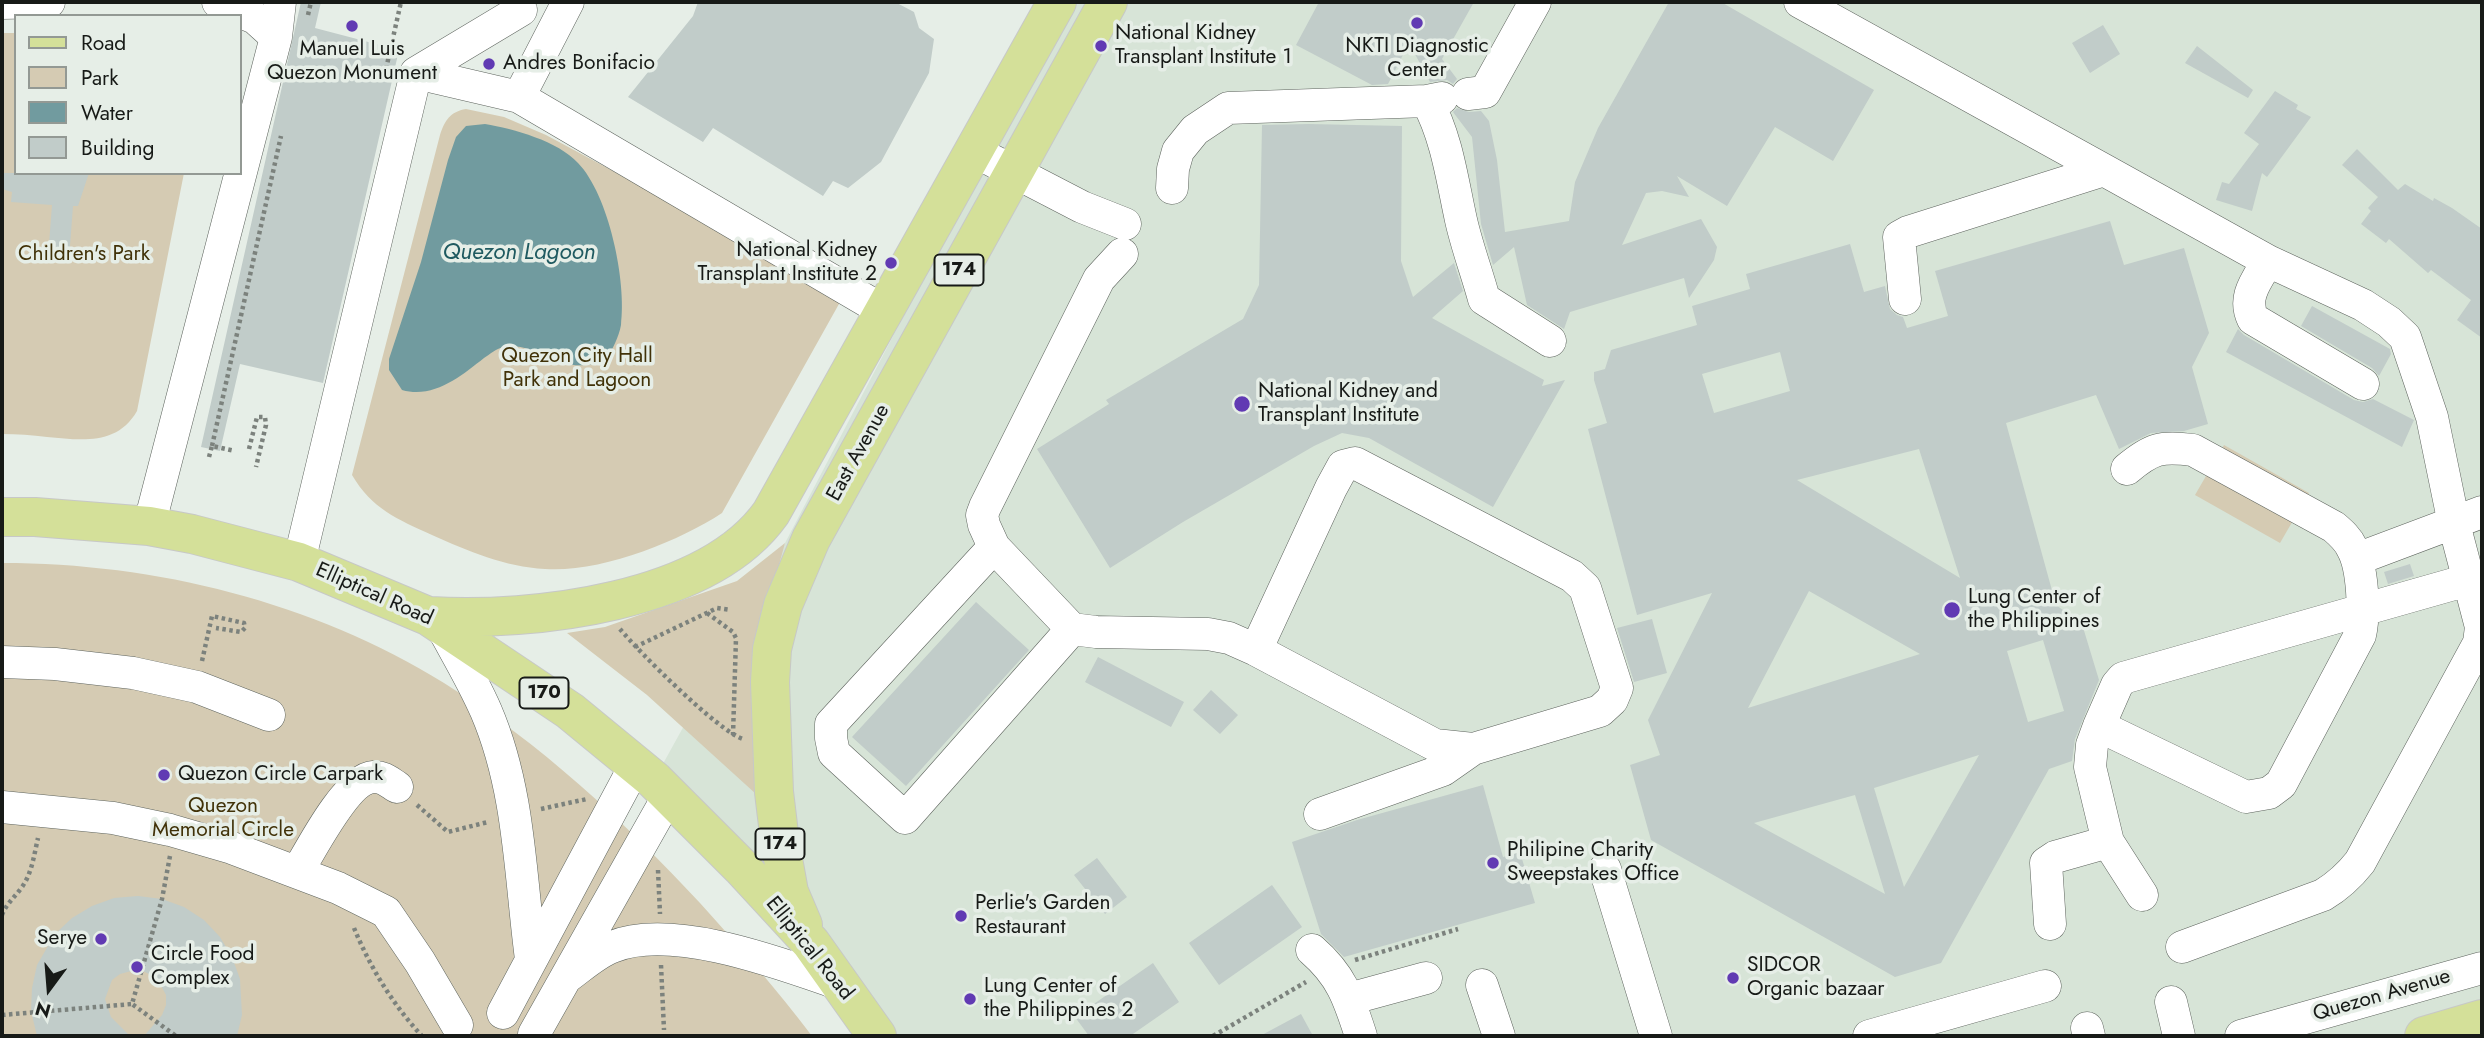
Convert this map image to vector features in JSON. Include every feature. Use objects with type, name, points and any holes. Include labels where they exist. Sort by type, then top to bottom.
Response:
[{"type":"main road","name":"East Avenue","points":[[811,943],[789,891],[774,792],[769,706],[770,669],[783,606],[811,539],[1026,179],[1108,2]]},
{"type":"main road","name":"174","points":[[434,620],[535,615],[614,600],[665,584],[707,566],[734,551],[764,523],[974,151],[1049,5]]},
{"type":"main road","name":"Elliptical Road","points":[[2,517],[149,526],[192,534],[299,562],[434,620],[570,711],[636,764],[741,867],[811,943],[877,1036]]},
{"type":"main road","points":[[2424,1036],[2482,1019]]},
{"type":"street","points":[[2,3],[49,2]]},
{"type":"street","points":[[218,2],[255,18],[276,37]]},
{"type":"street","points":[[242,168],[276,37],[280,2]]},
{"type":"street","points":[[487,2],[521,10],[564,9],[519,97]]},
{"type":"street","points":[[1535,2],[1437,120],[1484,299],[1550,341]]},
{"type":"street","points":[[1800,2],[2268,261],[2362,305],[2389,322],[2405,337],[2468,518],[2468,580],[2481,627],[2479,643],[2351,874],[2323,895],[2182,947]]},
{"type":"street","points":[[299,562],[416,73],[521,10]]},
{"type":"street","points":[[416,73],[519,97],[884,311]]},
{"type":"street","points":[[1172,188],[1178,151],[1195,131],[1228,108],[1456,96]]},
{"type":"street","points":[[974,151],[1125,231],[985,507],[982,515],[984,525],[994,547],[1072,629],[1096,632],[1208,634],[1228,638],[1256,650],[1435,745],[1473,749]]},
{"type":"street","points":[[1905,299],[1899,237],[2104,170]]},
{"type":"street","points":[[149,526],[240,175]]},
{"type":"street","points":[[2268,261],[2253,285],[2249,298],[2248,309],[2253,319],[2363,384]]},
{"type":"street","points":[[2099,726],[2246,797],[2269,793],[2281,785],[2360,635],[2363,621],[2357,559],[2347,539],[2334,527],[2193,450],[2176,447],[2151,451],[2127,469]]},
{"type":"street","points":[[1256,650],[1343,466],[1355,463],[1572,576],[1586,588],[1617,688],[1612,701],[1600,711],[1473,749],[1443,770],[1320,814]]},
{"type":"street","points":[[2357,559],[2468,518]]},
{"type":"street","points":[[994,547],[831,724],[834,753],[905,818],[1072,629]]},
{"type":"street","points":[[2142,895],[2108,842],[2090,767],[2092,745],[2099,726],[2117,685],[2123,678],[2468,580]]},
{"type":"street","points":[[434,620],[486,711],[500,754],[519,833],[531,960]]},
{"type":"street","points":[[2,662],[55,664],[133,673],[197,687],[269,715]]},
{"type":"street","points":[[503,1013],[636,764]]},
{"type":"street","points":[[298,871],[333,812],[361,781],[370,777],[381,777],[397,787]]},
{"type":"street","points":[[2,807],[113,818],[174,831],[232,848],[338,888],[386,912],[420,962],[452,1031],[470,1016],[486,1012],[503,1013],[526,1024],[535,1035],[669,795]]},
{"type":"street","points":[[2050,924],[2046,863],[2055,857],[2108,842]]},
{"type":"street","points":[[1605,869],[1656,1036]]},
{"type":"street","points":[[565,981],[613,946],[660,940],[743,951],[839,984]]},
{"type":"street","points":[[1312,950],[1331,967],[1349,999],[1361,1036]]},
{"type":"street","name":"Quezon Avenue","points":[[2241,1036],[2482,968]]},
{"type":"street","points":[[1349,999],[1426,978]]},
{"type":"street","points":[[1482,985],[1499,1036]]},
{"type":"street","points":[[1869,1036],[2045,986]]},
{"type":"street","points":[[2171,1002],[2179,1036]]},
{"type":"path","points":[[209,457],[260,232]]},
{"type":"path","points":[[248,449],[257,417],[265,416],[267,425],[256,467]]},
{"type":"path","points":[[212,446],[235,451]]},
{"type":"path","points":[[614,600],[618,626],[635,648],[733,736],[753,742]]},
{"type":"path","points":[[635,648],[717,608],[731,610]]},
{"type":"path","points":[[706,613],[733,632],[736,638],[733,736]]},
{"type":"path","points":[[202,660],[212,616],[239,621],[244,623],[245,628],[242,632],[236,632],[216,628]]},
{"type":"path","points":[[2,915],[5,906],[23,886],[32,868],[39,834],[37,810]]},
{"type":"path","points":[[132,1004],[162,899],[174,831]]},
{"type":"path","points":[[338,888],[362,946],[401,1014],[422,1036]]},
{"type":"path","points":[[2,1015],[132,1004],[176,1036]]},
{"type":"shaded area","points":[[1076,2],[2482,2],[2482,1036],[877,1036],[654,780],[785,543],[974,181]]},
{"type":"green space","name":"Children's Park","points":[[2,33],[14,33],[14,175],[184,175],[137,411],[119,430],[97,438],[2,434]]},
{"type":"green space","name":"Quezon City Hall Park and Lagoon","points":[[466,109],[504,117],[546,135],[844,295],[722,513],[704,524],[661,545],[613,561],[566,569],[530,568],[473,552],[408,524],[377,505],[352,475],[440,135],[449,118]]},
{"type":"green space","points":[[2224,445],[2309,493],[2280,543],[2195,495]]},
{"type":"green space","points":[[785,543],[761,631],[756,794],[647,695],[567,633],[605,627],[737,581]]},
{"type":"green space","name":"Quezon Memorial Circle","points":[[2,563],[118,570],[232,593],[287,609],[341,630],[444,683],[514,731],[611,813],[700,903],[758,968],[812,1036],[2,1036]]},
{"type":"water","name":"Quezon Lagoon","points":[[485,124],[522,133],[559,148],[578,163],[589,177],[607,217],[618,263],[622,307],[619,334],[607,360],[590,365],[562,362],[516,346],[503,347],[436,389],[414,392],[402,390],[389,370],[389,359],[421,262],[448,160],[456,137],[466,126]]},
{"type":"building","points":[[301,2],[321,2],[315,28],[399,50],[323,383],[240,364],[220,451],[201,447]]},
{"type":"building","points":[[698,2],[895,2],[914,12],[919,28],[934,39],[929,73],[881,162],[848,188],[833,181],[823,196],[713,128],[703,142],[628,97],[693,16]]},
{"type":"building","points":[[1319,2],[1474,2],[1442,59],[1457,79],[1453,84],[1447,80],[1430,82],[1409,43],[1388,84],[1372,85],[1296,45]]},
{"type":"building","points":[[1669,2],[1721,2],[1874,90],[1833,161],[1775,127],[1727,206],[1677,176],[1689,197],[1662,191],[1646,193],[1622,245],[1701,219],[1717,247],[1714,260],[1689,298],[1684,278],[1570,312],[1564,329],[1527,305],[1514,247],[1493,265],[1481,224],[1472,137],[1453,112],[1457,108],[1469,112],[1481,111],[1489,121],[1497,160],[1505,232],[1569,221],[1575,182],[1598,128]]},
{"type":"building","points":[[2103,25],[2120,54],[2090,73],[2072,43]]},
{"type":"building","points":[[2197,46],[2253,90],[2248,98],[2185,63]]},
{"type":"building","points":[[2275,91],[2298,105],[2296,109],[2311,117],[2267,177],[2262,173],[2252,211],[2216,200],[2222,182],[2229,184],[2259,144],[2244,133]]},
{"type":"building","name":"National Kidney and Transplant Institute","points":[[1262,125],[1402,126],[1401,261],[1413,297],[1454,263],[1463,291],[1432,318],[1544,380],[1542,386],[1565,380],[1493,507],[1369,438],[1342,433],[1314,446],[1183,522],[1110,568],[1037,449],[1109,404],[1106,400],[1243,319],[1259,285]]},
{"type":"building","points":[[2357,149],[2398,190],[2405,184],[2433,201],[2434,198],[2452,208],[2482,229],[2482,338],[2457,320],[2471,300],[2431,270],[2428,273],[2389,239],[2386,243],[2361,224],[2371,211],[2368,208],[2378,197],[2342,165]]},
{"type":"building","points":[[2,173],[88,175],[78,206],[73,206],[69,259],[48,257],[52,205],[11,202],[12,192],[2,189]]},
{"type":"building","name":"Lung Center of the Philippines","points":[[2110,221],[2124,265],[2184,248],[2209,333],[2192,367],[2208,424],[2184,431],[2151,433],[2119,449],[2096,395],[2006,423],[2056,605],[2082,624],[2099,680],[2075,739],[2072,761],[2049,769],[1941,963],[1895,977],[1651,840],[1630,765],[1660,755],[1648,720],[1712,593],[1637,615],[1588,429],[1607,423],[1594,372],[1605,369],[1611,350],[1697,325],[1692,306],[1750,289],[1746,274],[1850,244],[1864,292],[1885,286],[1890,309],[1903,317],[1907,328],[1948,316],[1935,271]],"holes":[[[1780,352],[1790,391],[1714,413],[1702,374]],[[1919,449],[1960,578],[1797,480]],[[1809,591],[1920,654],[1748,708]],[[2043,640],[2064,711],[2028,722],[2007,651]],[[1979,755],[1904,887],[1874,788]],[[1855,795],[1885,894],[1754,823]]]},
{"type":"building","points":[[2312,306],[2390,349],[2391,354],[2379,376],[2372,368],[2301,326]]},
{"type":"building","points":[[2238,329],[2354,400],[2363,402],[2373,399],[2414,420],[2402,447],[2226,352]]},
{"type":"building","points":[[2410,564],[2414,576],[2388,584],[2384,572]]},
{"type":"building","points":[[976,602],[1029,650],[906,786],[852,737]]},
{"type":"building","points":[[1652,619],[1667,673],[1634,682],[1617,628]]},
{"type":"building","points":[[1098,657],[1184,702],[1171,727],[1085,682]]},
{"type":"building","points":[[1211,690],[1238,715],[1220,734],[1193,710]]},
{"type":"building","points":[[1483,785],[1503,857],[1520,852],[1535,903],[1344,957],[1321,934],[1292,842],[1357,820]]},
{"type":"building","points":[[1097,858],[1127,897],[1105,914],[1074,875]]},
{"type":"building","points":[[1272,885],[1302,927],[1219,985],[1189,943]]},
{"type":"building","name":"Circle Food Complex","points":[[138,896],[162,899],[184,907],[204,920],[220,937],[232,957],[240,979],[242,1015],[237,1036],[144,1036],[162,1015],[166,995],[157,978],[139,969],[120,974],[112,980],[105,999],[111,1017],[130,1036],[37,1036],[31,1011],[32,988],[37,965],[55,934],[72,918],[92,906],[114,898]]},
{"type":"building","points":[[1153,963],[1179,1002],[1130,1036],[1089,1036],[1075,1017]]},
{"type":"building","points":[[1301,1014],[1313,1036],[1260,1036]]},
{"type":"place","name":"NKTI Diagnostic Center","points":[[1417,23]]},
{"type":"place","name":"Manuel Luis Quezon Monument","points":[[352,26]]},
{"type":"place","name":"National Kidney Transplant Institute 1","points":[[1101,46]]},
{"type":"place","name":"Andres Bonifacio","points":[[489,64]]},
{"type":"place","name":"National Kidney Transplant Institute 2","points":[[891,263]]},
{"type":"place","name":"National Kidney and Transplant Institute","points":[[1242,404]]},
{"type":"place","name":"Lung Center of the Philippines","points":[[1952,610]]},
{"type":"place","name":"Quezon Circle Carpark","points":[[164,775]]},
{"type":"place","name":"Philipine Charity Sweepstakes Office","points":[[1493,863]]},
{"type":"place","name":"Perlie's Garden Restaurant","points":[[961,916]]},
{"type":"place","name":"Serye","points":[[101,939]]},
{"type":"place","name":"Circle Food Complex","points":[[137,967]]},
{"type":"place","name":"SIDCOR Organic bazaar","points":[[1733,978]]},
{"type":"place","name":"Lung Center of the Philippines 2","points":[[970,999]]}]
